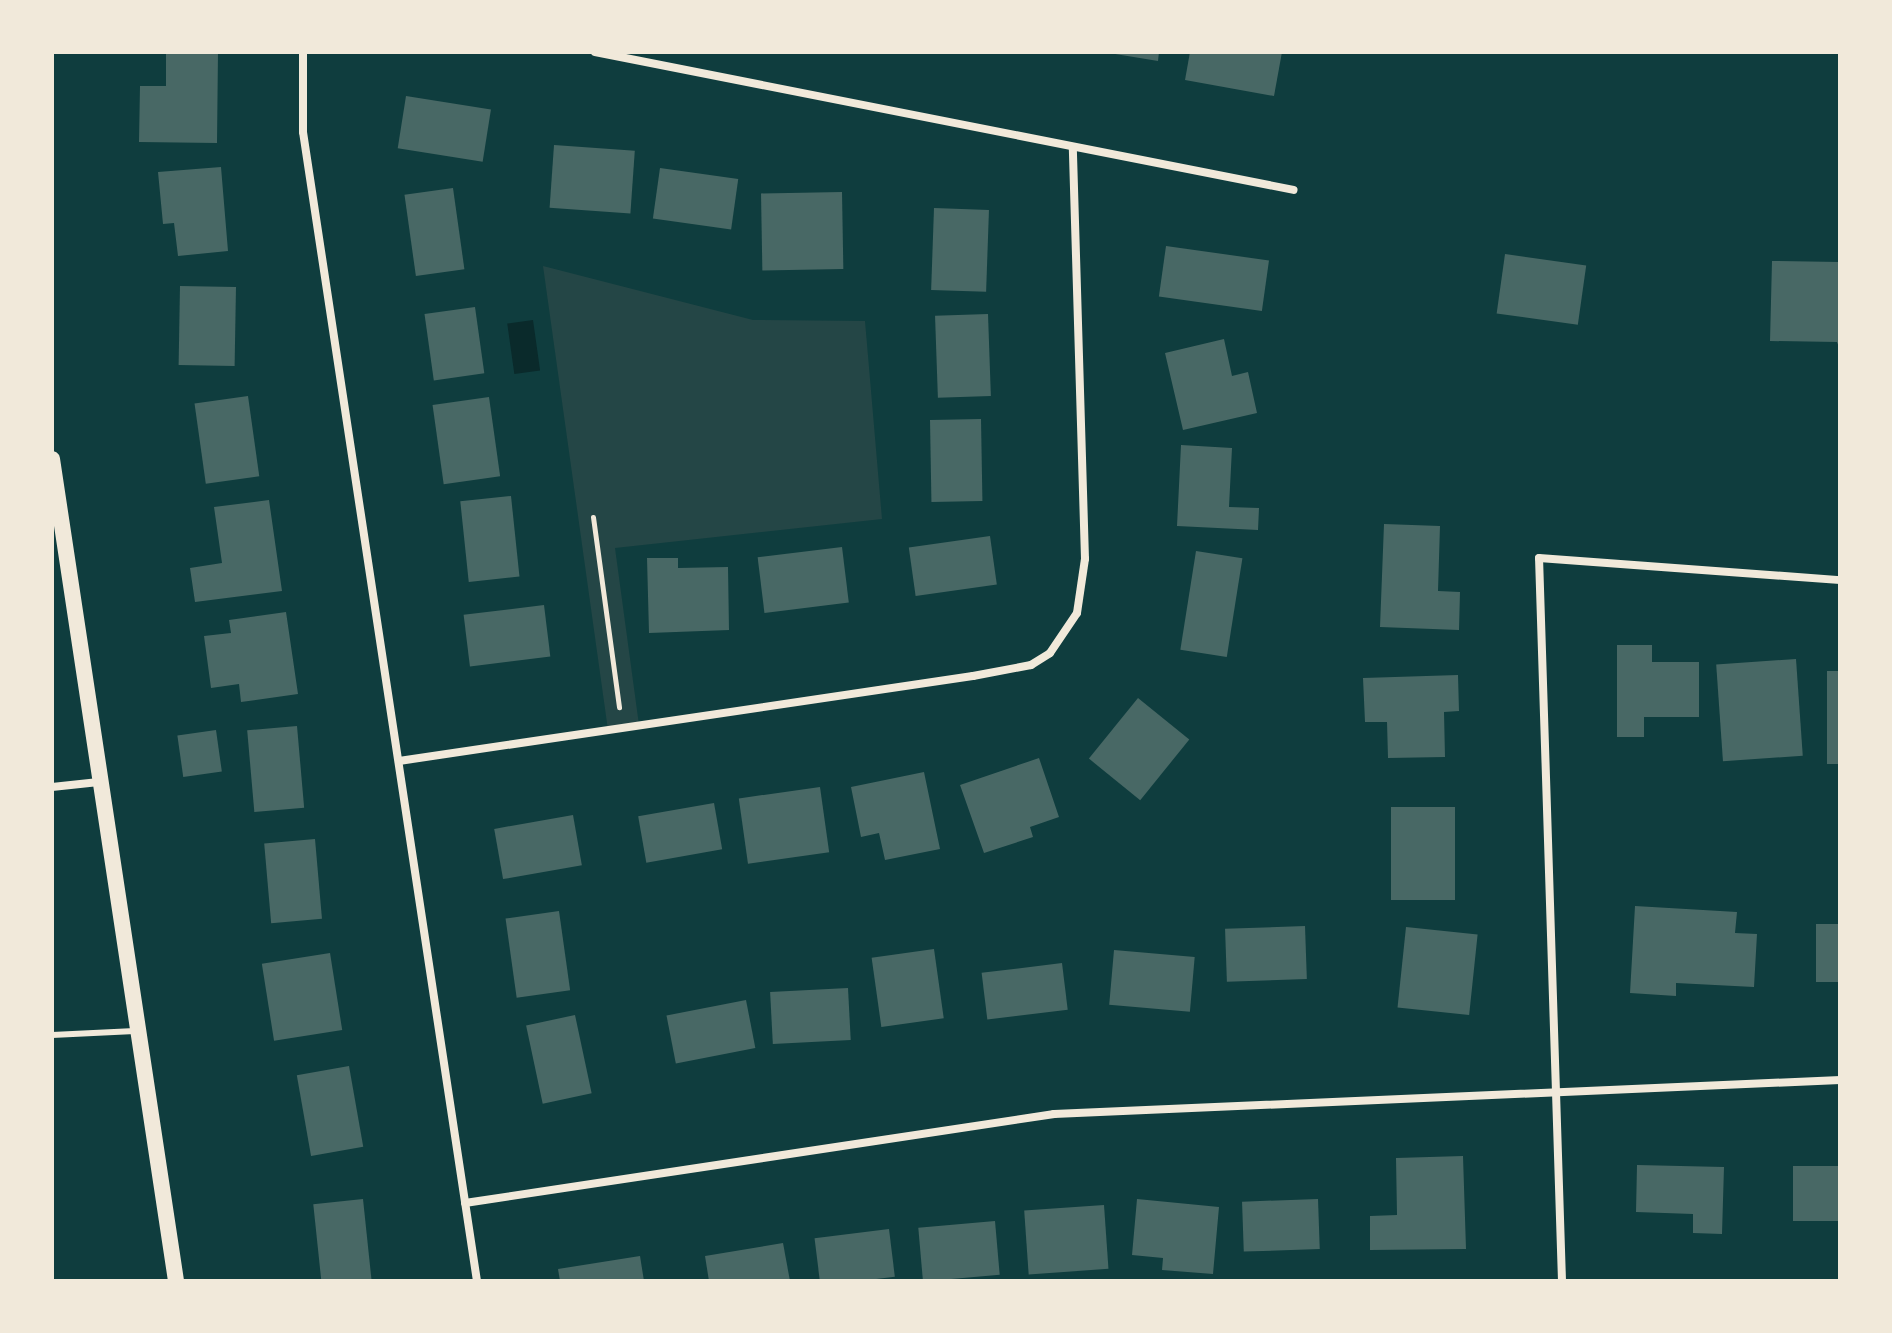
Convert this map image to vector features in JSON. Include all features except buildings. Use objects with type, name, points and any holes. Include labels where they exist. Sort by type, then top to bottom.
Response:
[{"type":"main road","points":[[52,459],[176,1281]]},
{"type":"street","points":[[303,52],[303,132],[477,1281]]},
{"type":"street","points":[[595,52],[1294,190]]},
{"type":"street","points":[[399,761],[973,676],[1031,665],[1050,653],[1077,613],[1085,559],[1073,147]]},
{"type":"street","points":[[1562,1281],[1539,558],[1840,580]]},
{"type":"street","points":[[52,787],[99,782]]},
{"type":"street","points":[[465,1203],[1054,1114],[1840,1080]]},
{"type":"lane","points":[[52,1035],[139,1031]]},
{"type":"path","points":[[593,517],[622,728]]},
{"type":"shaded area","points":[[543,266],[753,320],[865,321],[882,519],[615,548],[639,725],[608,730]]},
{"type":"shaded area","points":[[533,320],[540,371],[514,374],[507,324]]}]
